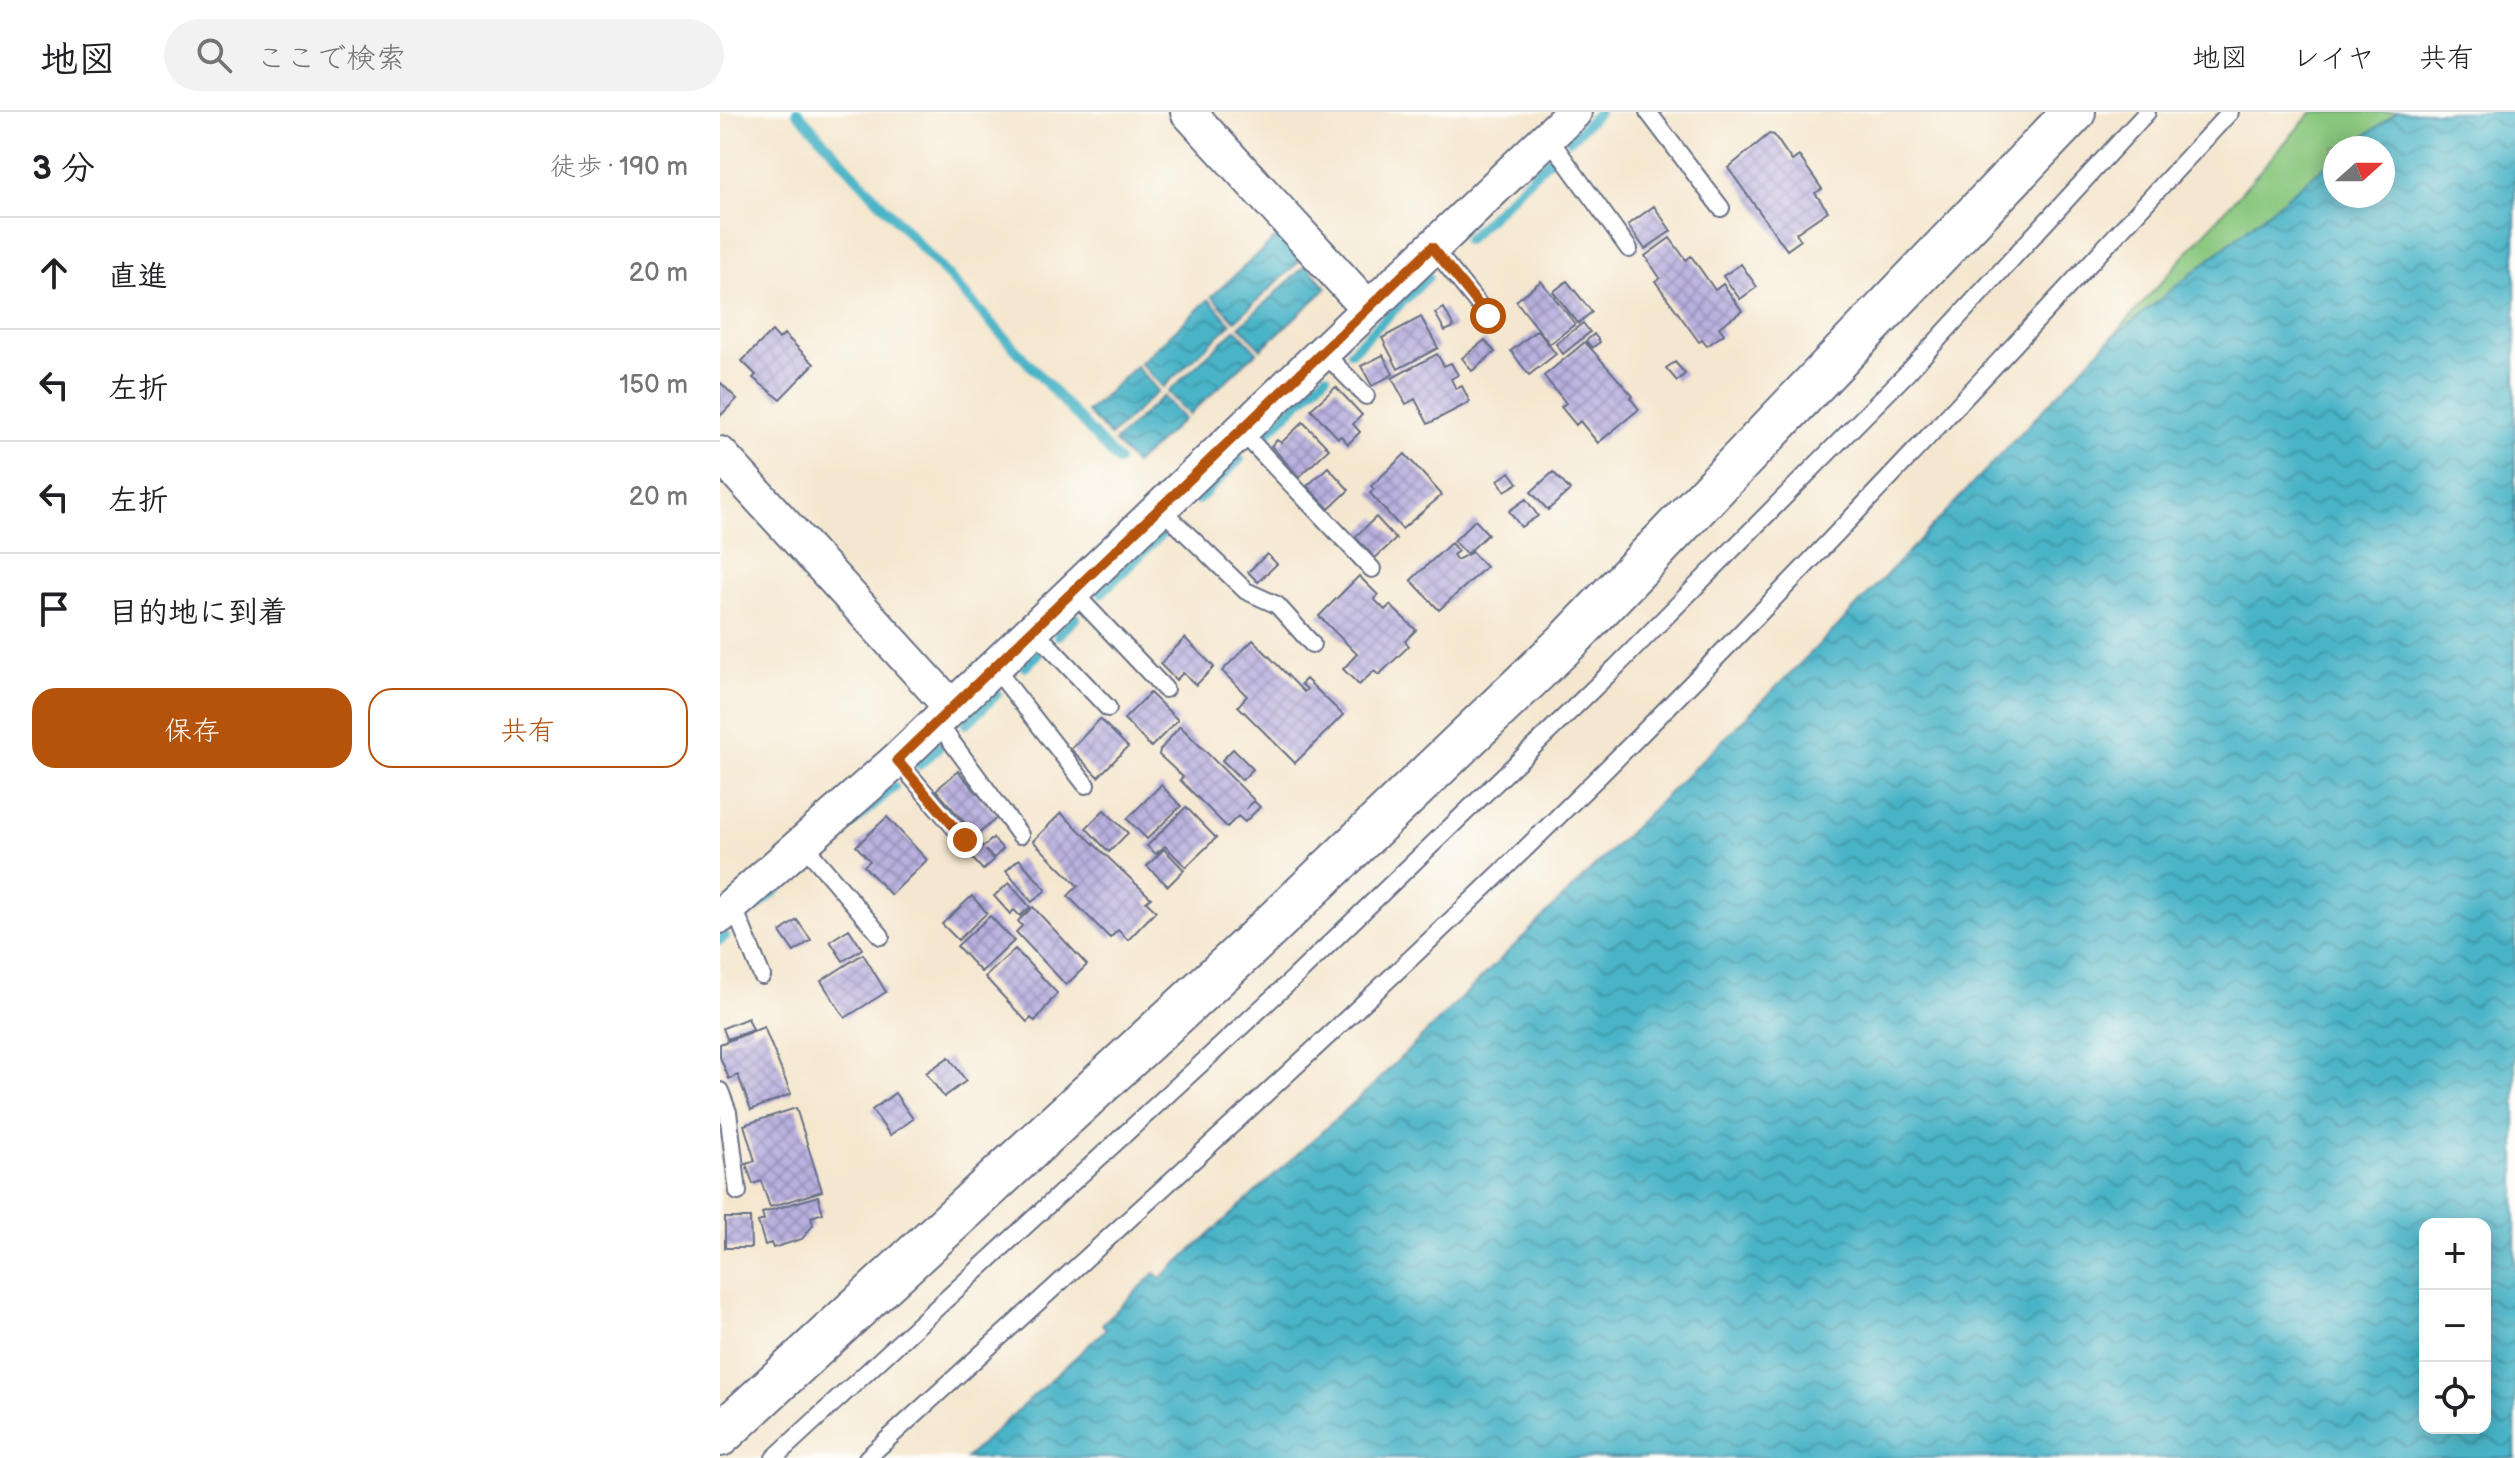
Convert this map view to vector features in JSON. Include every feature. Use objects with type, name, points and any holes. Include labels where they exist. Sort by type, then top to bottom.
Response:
[{"type":"street","points":[[1188,112],[1368,308]]},
{"type":"street","points":[[726,910],[945,715],[1574,112]]},
{"type":"street","points":[[720,1435],[1255,941],[1570,639],[2074,112]]},
{"type":"street","points":[[720,454],[945,715]]},
{"type":"lane","points":[[1648,112],[1721,208]]},
{"type":"lane","points":[[774,1458],[1294,978],[1617,666],[1908,372],[2147,112]]},
{"type":"lane","points":[[867,1458],[1342,1024],[1666,709],[1956,409],[2230,112]]},
{"type":"lane","points":[[1548,137],[1629,249]]},
{"type":"lane","points":[[1432,247],[1488,316]]},
{"type":"lane","points":[[1323,352],[1366,396]]},
{"type":"lane","points":[[1241,431],[1372,569]]},
{"type":"lane","points":[[1160,508],[1246,591],[1277,605],[1312,644]]},
{"type":"lane","points":[[1073,592],[1165,689]]},
{"type":"lane","points":[[1033,629],[1108,708]]},
{"type":"lane","points":[[994,667],[1086,785]]},
{"type":"lane","points":[[945,715],[1020,835]]},
{"type":"lane","points":[[897,760],[965,840]]},
{"type":"lane","points":[[802,843],[881,936]]},
{"type":"lane","points":[[726,910],[762,976]]},
{"type":"lane","points":[[720,1091],[728,1112],[738,1192]]},
{"type":"green space","points":[[2312,112],[2397,112],[2365,136],[2323,136],[2323,168],[2108,342]]},
{"type":"water","points":[[2397,112],[2515,112],[2515,1458],[966,1458],[1106,1329],[1102,1324],[1155,1273],[1161,1278],[1369,1089],[1837,627],[2107,342],[2323,168],[2323,208],[2395,208],[2395,136],[2365,136]]},
{"type":"water","points":[[1279,235],[1301,260],[1235,321],[1212,296]]},
{"type":"water","points":[[1306,265],[1327,288],[1261,349],[1240,326]]},
{"type":"water","points":[[1209,299],[1231,324],[1163,387],[1140,363]]},
{"type":"water","points":[[1236,329],[1257,352],[1189,415],[1168,392]]},
{"type":"water","points":[[1136,366],[1158,391],[1110,436],[1087,412]]},
{"type":"water","points":[[1163,396],[1184,419],[1135,464],[1114,442]]},
{"type":"building","points":[[1769,134],[1774,135],[1792,161],[1799,156],[1822,189],[1815,193],[1828,211],[1796,233],[1801,240],[1787,250],[1728,168]]},
{"type":"building","points":[[1654,206],[1671,231],[1645,249],[1628,225]]},
{"type":"building","points":[[1670,238],[1686,260],[1691,256],[1715,290],[1723,284],[1742,311],[1719,327],[1724,334],[1707,346],[1702,340],[1699,342],[1655,281],[1660,278],[1645,256]]},
{"type":"building","points":[[1741,264],[1757,287],[1740,299],[1723,276]]},
{"type":"building","points":[[1541,281],[1575,324],[1550,344],[1516,301]]},
{"type":"building","points":[[1567,281],[1592,312],[1578,323],[1553,292]]},
{"type":"building","points":[[1444,308],[1454,327],[1445,331],[1435,313]]},
{"type":"building","points":[[1421,317],[1438,348],[1398,369],[1382,338]]},
{"type":"building","points":[[1583,323],[1590,332],[1563,354],[1556,344]]},
{"type":"building","points":[[1537,330],[1556,354],[1529,375],[1511,351]]},
{"type":"building","points":[[772,331],[779,339],[784,334],[814,364],[780,399],[753,378],[756,375],[742,361]]},
{"type":"building","points":[[1594,334],[1600,342],[1592,348],[1586,341]]},
{"type":"building","points":[[1485,340],[1495,352],[1472,371],[1462,358]]},
{"type":"building","points":[[1585,342],[1633,396],[1630,398],[1639,409],[1598,443],[1580,421],[1576,425],[1561,407],[1566,403],[1544,376]]},
{"type":"building","points":[[1437,354],[1444,366],[1451,363],[1458,375],[1451,379],[1456,389],[1462,386],[1470,402],[1428,424],[1415,399],[1406,404],[1392,378]]},
{"type":"building","points":[[1383,355],[1393,374],[1372,386],[1361,366]]},
{"type":"building","points":[[1675,362],[1685,374],[1677,381],[1666,368]]},
{"type":"building","points":[[720,382],[737,399],[720,416]]},
{"type":"building","points":[[1336,387],[1362,415],[1353,424],[1360,432],[1348,444],[1341,436],[1338,438],[1311,409]]},
{"type":"building","points":[[1303,422],[1329,449],[1299,477],[1271,446],[1277,440],[1281,443]]},
{"type":"building","points":[[1405,454],[1442,495],[1402,529],[1370,493],[1374,489],[1371,486]]},
{"type":"building","points":[[1328,467],[1349,490],[1329,509],[1307,486]]},
{"type":"building","points":[[1510,472],[1518,483],[1505,491],[1498,480]]},
{"type":"building","points":[[1553,472],[1570,490],[1548,510],[1531,492]]},
{"type":"building","points":[[1526,499],[1538,516],[1521,527],[1509,511]]},
{"type":"building","points":[[1376,517],[1396,539],[1375,558],[1355,537]]},
{"type":"building","points":[[1475,520],[1488,534],[1467,554],[1454,541]]},
{"type":"building","points":[[1451,543],[1458,551],[1453,555],[1457,560],[1472,552],[1486,567],[1439,610],[1411,580]]},
{"type":"building","points":[[1267,554],[1277,564],[1258,582],[1248,572]]},
{"type":"building","points":[[1359,576],[1378,595],[1374,599],[1385,610],[1390,605],[1416,630],[1405,641],[1409,646],[1379,675],[1374,671],[1359,685],[1343,669],[1357,654],[1319,616]]},
{"type":"building","points":[[1185,638],[1214,667],[1196,685],[1183,673],[1176,680],[1160,664]]},
{"type":"building","points":[[1253,640],[1304,692],[1307,689],[1301,684],[1306,679],[1343,715],[1295,763],[1238,706],[1247,696],[1222,671]]},
{"type":"building","points":[[1150,693],[1178,720],[1151,747],[1124,719]]},
{"type":"building","points":[[1100,719],[1128,747],[1098,777],[1071,749]]},
{"type":"building","points":[[1180,726],[1254,800],[1246,809],[1254,801],[1260,807],[1245,822],[1238,816],[1227,827],[1159,755]]},
{"type":"building","points":[[1233,749],[1253,769],[1242,780],[1222,760]]},
{"type":"building","points":[[958,771],[998,817],[976,836],[936,790]]},
{"type":"building","points":[[1161,785],[1181,806],[1147,839],[1127,819]]},
{"type":"building","points":[[1186,807],[1216,838],[1186,867],[1165,846],[1156,854],[1147,846]]},
{"type":"building","points":[[1104,810],[1128,833],[1109,852],[1086,828]]},
{"type":"building","points":[[1061,813],[1151,898],[1146,902],[1156,911],[1128,940],[1118,930],[1110,938],[1068,896],[1078,886],[1033,841]]},
{"type":"building","points":[[887,817],[927,860],[891,895],[864,866],[870,861],[856,846]]},
{"type":"building","points":[[993,838],[1003,849],[994,858],[985,850],[994,860],[983,870],[965,850],[977,840],[983,847]]},
{"type":"building","points":[[1164,849],[1184,870],[1168,886],[1147,866]]},
{"type":"building","points":[[1019,859],[1046,890],[1032,902],[1006,871]]},
{"type":"building","points":[[1009,883],[1030,907],[1020,916],[1014,910],[1010,914],[994,896]]},
{"type":"building","points":[[972,896],[987,913],[958,940],[942,924]]},
{"type":"building","points":[[1033,907],[1087,965],[1066,985],[1016,932],[1022,926],[1018,921]]},
{"type":"building","points":[[990,916],[1014,941],[981,972],[957,946]]},
{"type":"building","points":[[797,920],[811,940],[794,952],[780,932]]},
{"type":"building","points":[[849,929],[862,949],[843,961],[830,941]]},
{"type":"building","points":[[1015,949],[1057,993],[1035,1021],[1031,1018],[1027,1022],[985,977]]},
{"type":"building","points":[[863,954],[886,992],[845,1018],[821,981]]},
{"type":"building","points":[[748,1018],[753,1030],[727,1039],[723,1028]]},
{"type":"building","points":[[764,1027],[791,1094],[751,1110],[738,1075],[729,1079],[720,1057],[720,1044]]},
{"type":"building","points":[[949,1057],[966,1081],[944,1097],[926,1073]]},
{"type":"building","points":[[895,1093],[913,1119],[890,1135],[872,1110]]},
{"type":"building","points":[[796,1108],[822,1191],[770,1207],[761,1181],[753,1184],[746,1164],[755,1161],[744,1125]]},
{"type":"building","points":[[818,1196],[823,1213],[811,1217],[813,1225],[802,1239],[773,1248],[771,1243],[765,1245],[758,1222],[764,1220],[762,1213]]},
{"type":"building","points":[[725,1218],[750,1218],[751,1248],[725,1248]]},
{"type":"waterway","points":[[797,112],[1118,461]]},
{"type":"waterway","points":[[1570,140],[1599,112]]},
{"type":"waterway","points":[[1467,240],[1549,160]]},
{"type":"waterway","points":[[1351,352],[1428,277]]},
{"type":"waterway","points":[[1267,433],[1326,376]]},
{"type":"waterway","points":[[1198,500],[1240,459]]},
{"type":"waterway","points":[[1101,593],[1161,535]]},
{"type":"waterway","points":[[1058,635],[1076,618]]},
{"type":"waterway","points":[[1025,667],[1038,654]]},
{"type":"waterway","points":[[966,724],[997,694]]},
{"type":"waterway","points":[[919,765],[939,747]]},
{"type":"waterway","points":[[830,843],[894,787]]},
{"type":"waterway","points":[[751,912],[796,873]]},
{"type":"waterway","points":[[720,940],[725,936]]},
{"type":"route","points":[[965,840],[897,760],[1432,247],[1488,316]]}]
